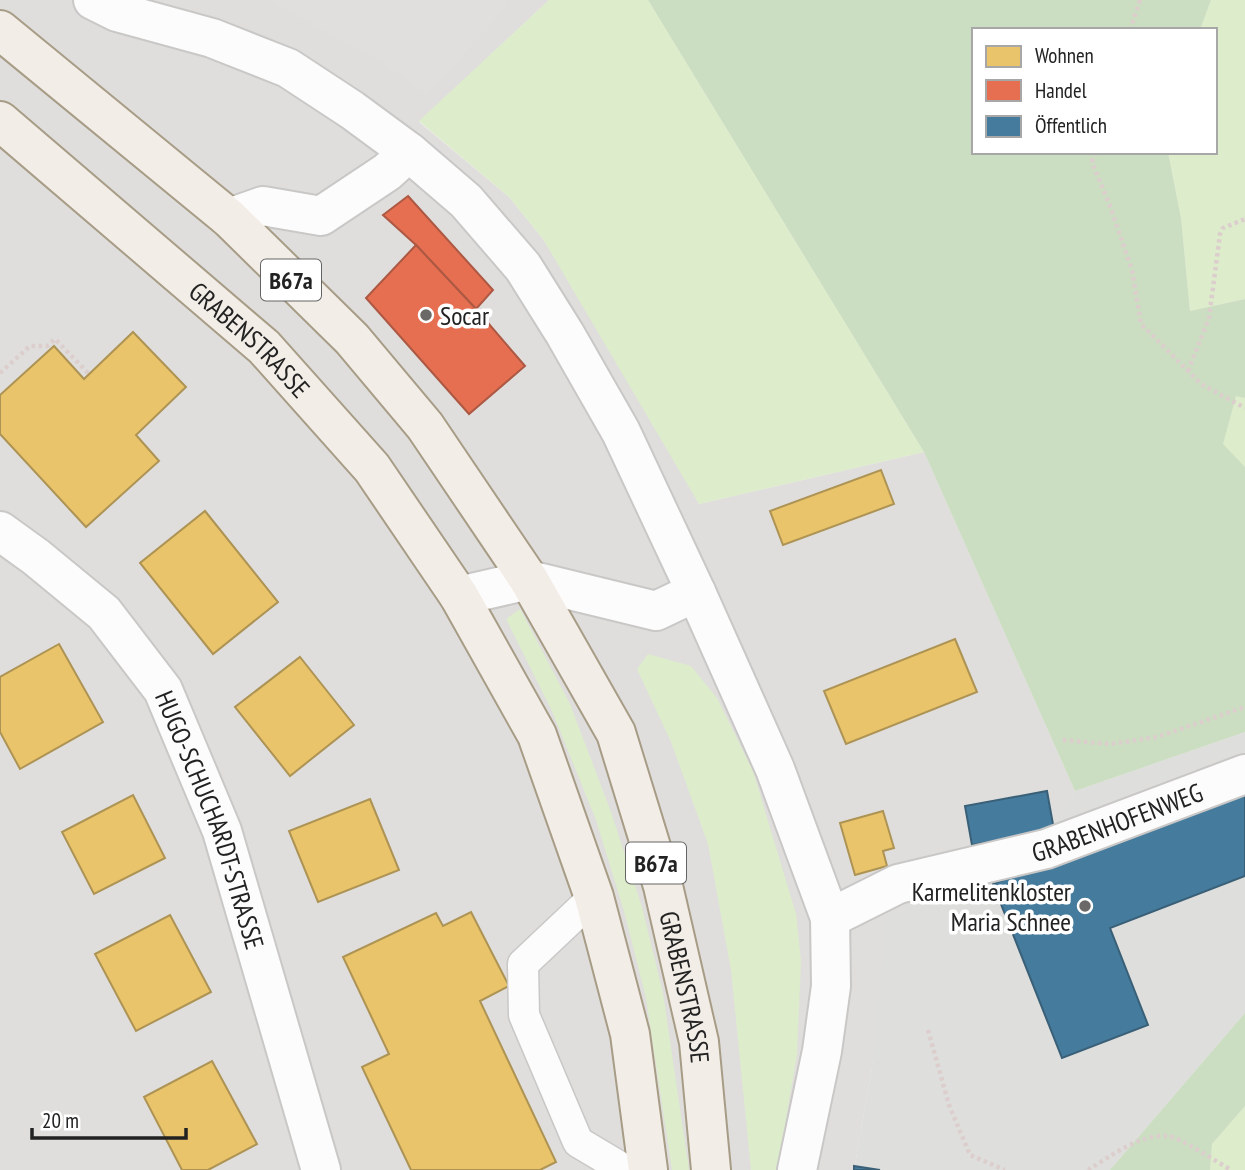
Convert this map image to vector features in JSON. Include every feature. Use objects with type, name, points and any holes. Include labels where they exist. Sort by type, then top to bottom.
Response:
[{"type":"main road","name":"GRABENSTRASSE","points":[[0,30],[229,218],[352,339],[425,426],[529,580],[615,733],[659,873],[699,1042],[711,1170]]},
{"type":"main road","name":"GRABENSTRASSE","points":[[0,121],[264,347],[372,468],[459,596],[537,736],[594,897],[630,1034],[648,1170]]},
{"type":"street","points":[[93,0],[117,12],[212,38],[288,68],[352,110],[409,152],[466,201],[523,267],[565,334],[621,432],[696,592],[775,769],[830,918],[831,986],[822,1051],[797,1170]]},
{"type":"street","points":[[229,218],[263,206],[321,216],[387,172],[409,152]]},
{"type":"street","name":"HUGO-SCHUCHARDT-STRASSE","points":[[0,531],[104,612],[163,690],[222,831],[321,1170]]},
{"type":"street","points":[[459,596],[529,580],[656,611],[696,592]]},
{"type":"street","name":"GRABENHOFENWEG","points":[[830,918],[898,884],[1046,849],[1245,774]]},
{"type":"lane","points":[[594,897],[523,964],[524,1015],[578,1142],[625,1170]]},
{"type":"path","points":[[1131,28],[1140,0]]},
{"type":"path","points":[[1094,154],[1092,162],[1111,206],[1132,270],[1140,324],[1201,384],[1245,408]]},
{"type":"path","points":[[1188,371],[1209,318],[1220,234],[1223,228],[1245,219]]},
{"type":"path","points":[[0,373],[30,346],[47,346],[55,339],[89,374]]},
{"type":"path","points":[[1063,740],[1110,744],[1157,737],[1245,707]]},
{"type":"path","points":[[928,1030],[949,1105],[970,1155],[1005,1170]]},
{"type":"path","points":[[1087,1170],[1125,1147],[1144,1140],[1170,1136],[1231,1170]]},
{"type":"shaded area","points":[[0,0],[549,0],[419,122],[509,197],[543,239],[623,366],[699,504],[924,452],[1075,791],[1046,849],[993,884],[915,898],[878,1016],[854,1170],[0,1170]]},
{"type":"shaded area","points":[[268,0],[504,0],[508,6],[427,95],[383,63]]},
{"type":"shaded area","points":[[1245,732],[1245,1013],[1110,1170],[854,1170],[872,1067],[886,917],[915,898],[993,884],[1046,848],[1075,791]]},
{"type":"green space","points":[[549,0],[648,0],[924,452],[699,504],[543,239],[509,197],[419,121]]},
{"type":"green space","points":[[648,0],[1211,0],[1201,28],[972,28],[972,154],[1168,154],[1181,218],[1190,311],[1245,299],[1245,398],[1236,396],[1223,444],[1245,467],[1245,732],[1075,791],[924,452]]},
{"type":"green space","points":[[1211,0],[1245,0],[1245,299],[1190,311],[1181,218],[1168,154],[1217,154],[1217,28],[1201,28]]},
{"type":"green space","points":[[1236,395],[1245,398],[1245,467],[1222,444]]},
{"type":"green space","points":[[520,609],[570,704],[611,812],[642,907],[663,993],[689,1170],[672,1170],[646,998],[624,911],[596,820],[552,711],[506,619]]},
{"type":"green space","points":[[648,654],[691,666],[717,698],[753,771],[796,914],[801,961],[797,1055],[777,1170],[751,1170],[731,970],[708,844],[671,742],[637,669]]},
{"type":"green space","points":[[1245,1013],[1245,1106],[1212,1144],[1210,1170],[1110,1170]]},
{"type":"green space","points":[[1245,1106],[1245,1170],[1210,1170],[1212,1144]]},
{"type":"building: Wohnen","points":[[133,332],[186,387],[136,435],[159,461],[86,527],[0,434],[0,395],[54,346],[84,379]]},
{"type":"building: Wohnen","points":[[881,470],[894,504],[783,545],[770,511]]},
{"type":"building: Wohnen","points":[[205,511],[278,602],[213,654],[140,563]]},
{"type":"building: Wohnen","points":[[955,639],[977,692],[846,744],[824,691]]},
{"type":"building: Wohnen","points":[[59,644],[103,722],[20,769],[0,732],[0,677]]},
{"type":"building: Wohnen","points":[[300,657],[354,725],[290,776],[235,707]]},
{"type":"building: Wohnen","points":[[133,795],[165,858],[94,894],[62,832]]},
{"type":"building: Wohnen","points":[[370,799],[399,870],[318,902],[289,831]]},
{"type":"building: Wohnen","points":[[883,811],[894,848],[883,851],[887,866],[855,875],[840,823]]},
{"type":"building: Wohnen","points":[[471,912],[509,986],[480,1001],[556,1162],[540,1170],[411,1170],[362,1067],[389,1054],[343,957],[436,913],[443,926]]},
{"type":"building: Wohnen","points":[[170,915],[211,992],[136,1031],[95,954]]},
{"type":"building: Wohnen","points":[[212,1061],[257,1144],[208,1170],[182,1170],[144,1097]]},
{"type":"building: Handel","points":[[408,196],[493,290],[476,309],[416,245],[383,215]]},
{"type":"building: Handel","points":[[416,245],[525,366],[469,414],[366,298]]},
{"type":"building: Öffentlich","name":"Karmelitenkloster Maria Schnee","points":[[1245,786],[1245,876],[1110,928],[1148,1025],[1062,1058],[993,884]]},
{"type":"building: Öffentlich","points":[[1047,791],[1054,830],[972,845],[965,806]]},
{"type":"building: Öffentlich","points":[[854,1166],[880,1170],[854,1170]]},
{"type":"place","name":"Socar","points":[[426,315]]},
{"type":"place","name":"Karmelitenkloster Maria Schnee","points":[[1085,906]]}]
